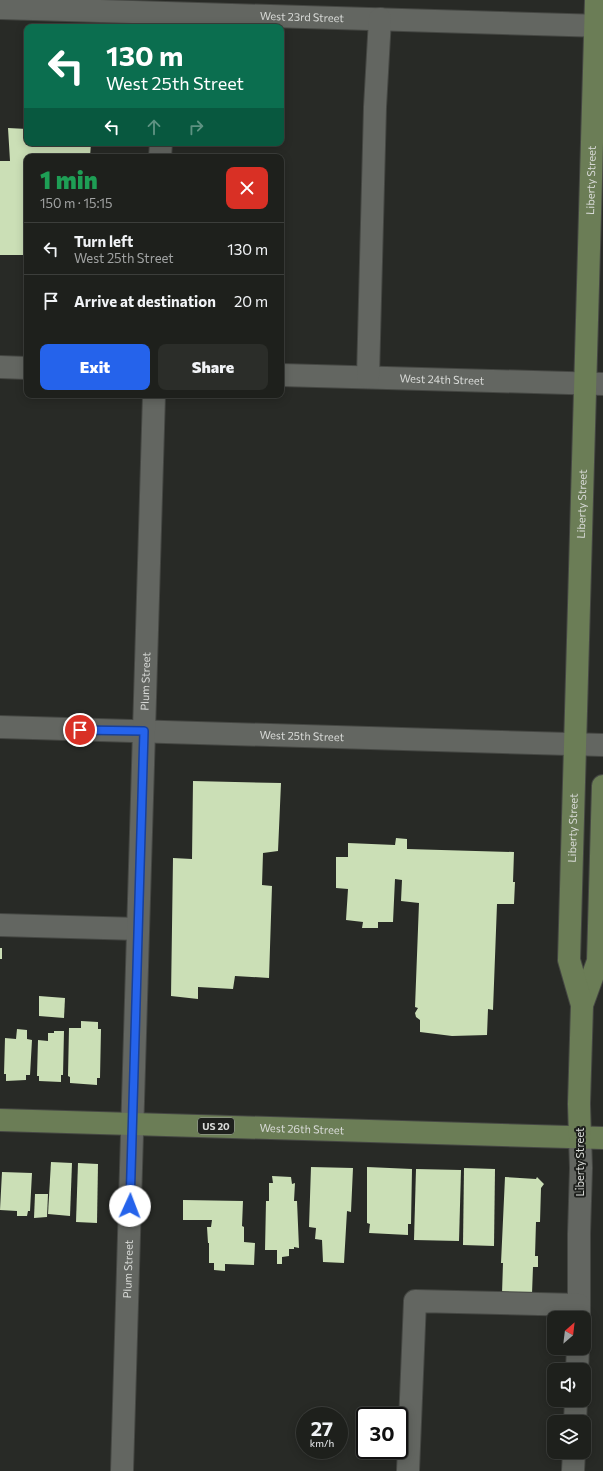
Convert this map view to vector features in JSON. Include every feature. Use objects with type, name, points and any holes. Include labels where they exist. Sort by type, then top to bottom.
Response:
[{"type":"main road","name":"Liberty Street","points":[[580,1137],[579,1104],[582,1005],[569,960],[575,744],[594,384],[599,26],[596,0]]},
{"type":"main road","name":"Liberty Street","points":[[582,1005],[598,961],[603,786]]},
{"type":"main road","name":"West 26th Street","points":[[0,1120],[603,1138]]},
{"type":"street","name":"West 23rd Street","points":[[0,8],[599,26]]},
{"type":"street","points":[[368,378],[375,107],[380,19]]},
{"type":"street","points":[[0,367],[24,368]]},
{"type":"street","name":"West 24th Street","points":[[284,375],[594,384]]},
{"type":"street","name":"Plum Street","points":[[122,1471],[154,398]]},
{"type":"street","name":"West 25th Street","points":[[0,727],[603,745]]},
{"type":"street","points":[[0,925],[138,930]]},
{"type":"street","name":"Liberty Street","points":[[579,1311],[580,1137]]},
{"type":"street","points":[[408,1471],[415,1300],[565,1311]]},
{"type":"street","points":[[573,1471],[574,1459]]},
{"type":"building","points":[[8,128],[24,129],[24,146],[91,146],[90,154],[24,154],[24,255],[0,255],[0,161],[10,161]]},
{"type":"building","points":[[193,781],[281,783],[278,851],[263,853],[262,885],[272,886],[269,978],[235,976],[233,989],[198,987],[198,999],[171,996],[173,858],[192,859]]},
{"type":"building","points":[[396,838],[407,839],[407,849],[514,852],[514,904],[497,904],[493,1010],[488,1009],[487,1035],[452,1036],[420,1032],[420,1020],[416,1017],[415,1013],[418,1008],[415,1007],[419,903],[401,901],[402,880],[395,879],[393,922],[378,922],[378,928],[362,928],[363,922],[346,920],[348,889],[336,888],[336,857],[348,857],[348,843],[395,845]]},
{"type":"building","points":[[0,948],[2,948],[2,959],[0,959]]},
{"type":"building","points":[[39,996],[65,998],[64,1018],[39,1016]]},
{"type":"building","points":[[81,1021],[98,1022],[98,1029],[101,1029],[100,1078],[97,1078],[97,1085],[70,1083],[70,1077],[68,1076],[69,1028],[81,1028]]},
{"type":"building","points":[[17,1029],[27,1030],[27,1039],[32,1040],[30,1075],[26,1075],[26,1080],[6,1081],[6,1074],[4,1074],[5,1038],[16,1039]]},
{"type":"building","points":[[54,1031],[64,1031],[63,1075],[61,1075],[61,1082],[39,1081],[39,1076],[37,1076],[38,1040],[48,1041],[48,1033],[54,1033]]},
{"type":"building","points":[[51,1162],[72,1163],[70,1216],[48,1214]]},
{"type":"building","points":[[78,1163],[98,1164],[97,1223],[76,1222]]},
{"type":"building","points":[[311,1167],[353,1168],[351,1212],[347,1211],[344,1263],[323,1262],[322,1240],[315,1239],[316,1228],[309,1227]]},
{"type":"building","points":[[367,1167],[412,1169],[411,1224],[408,1224],[408,1235],[369,1233],[370,1224],[367,1223]]},
{"type":"building","points":[[464,1168],[495,1169],[494,1246],[463,1245]]},
{"type":"building","points":[[416,1169],[461,1170],[459,1241],[414,1240]]},
{"type":"building","points":[[2,1172],[32,1173],[30,1211],[28,1211],[27,1216],[17,1216],[17,1211],[0,1210]]},
{"type":"building","points":[[272,1176],[291,1177],[292,1184],[295,1183],[294,1201],[297,1201],[299,1248],[294,1247],[294,1249],[289,1249],[289,1256],[282,1257],[282,1264],[277,1264],[277,1250],[265,1250],[266,1201],[269,1201],[269,1183],[273,1183]]},
{"type":"building","points":[[505,1177],[536,1179],[537,1177],[544,1184],[541,1188],[540,1222],[536,1222],[535,1256],[538,1256],[538,1267],[533,1267],[532,1294],[502,1294],[503,1263],[501,1263]]},
{"type":"building","points":[[35,1194],[48,1194],[47,1217],[34,1218]]},
{"type":"building","points":[[183,1200],[243,1201],[242,1226],[244,1227],[244,1242],[255,1243],[254,1265],[225,1264],[225,1271],[214,1270],[214,1263],[209,1263],[207,1227],[211,1227],[212,1220],[183,1220]]},
{"type":"route","points":[[80,730],[144,731],[130,1206]]}]
